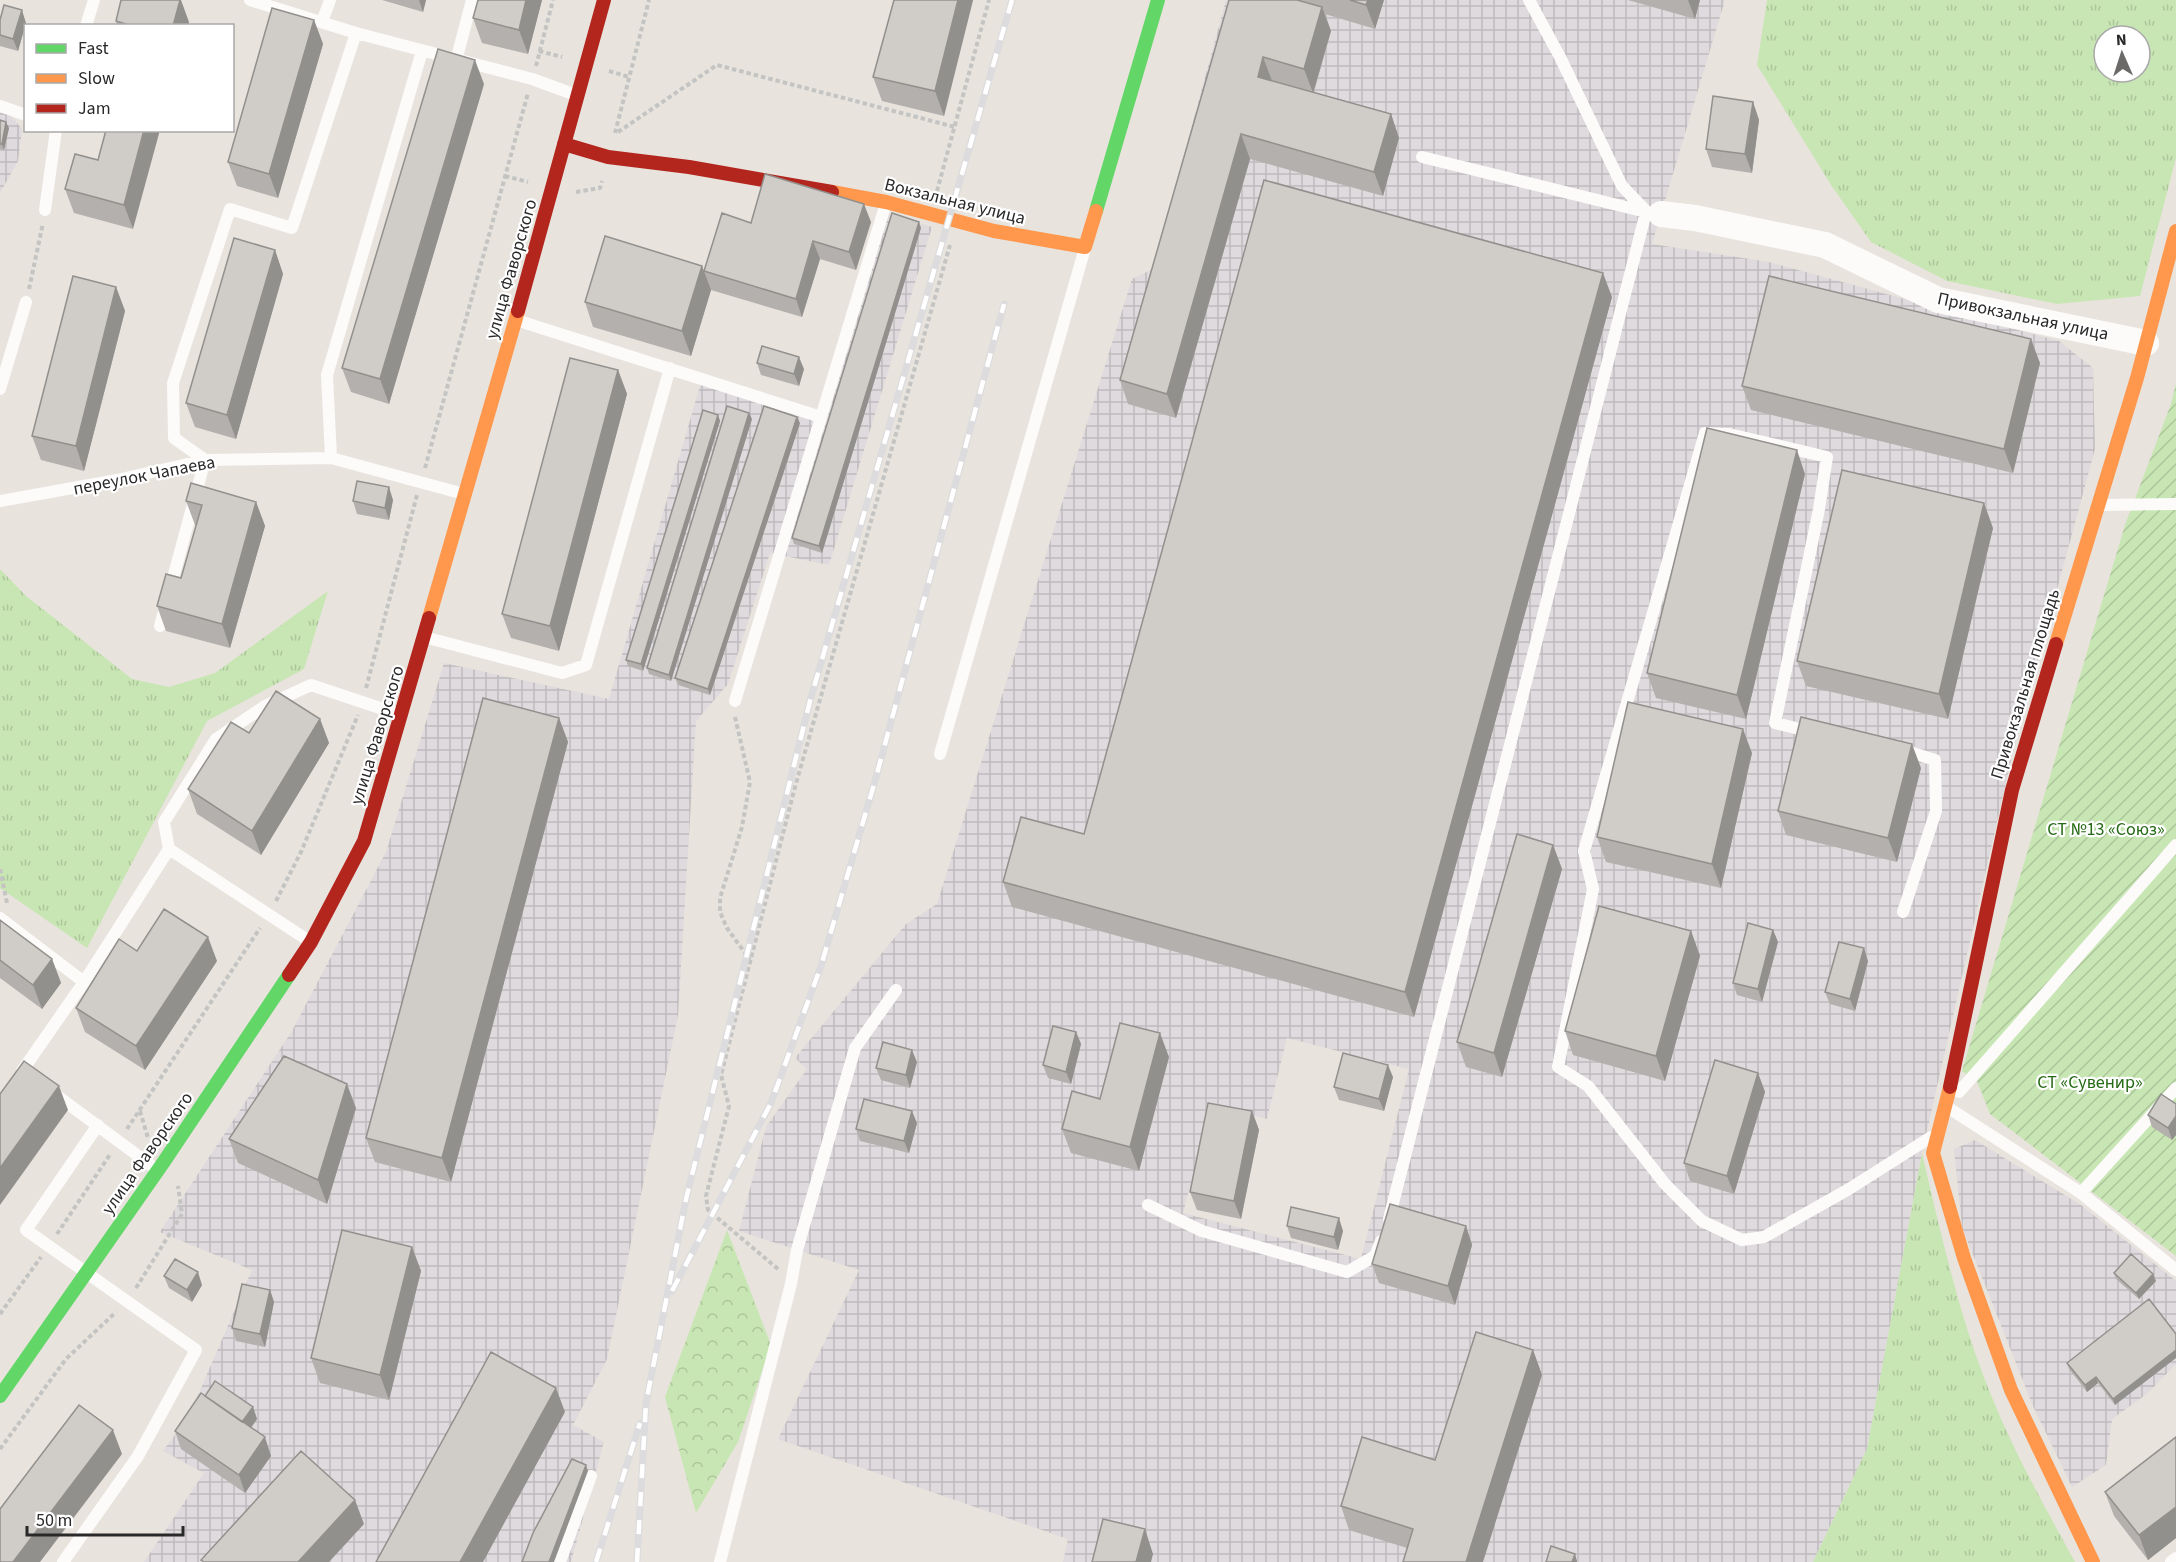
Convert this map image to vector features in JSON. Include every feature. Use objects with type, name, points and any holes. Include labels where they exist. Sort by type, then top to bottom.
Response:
[{"type":"street","name":"улица Фаворского","points":[[0,1396],[158,1170],[311,942],[364,841],[516,320],[576,95],[604,0]]},
{"type":"street","points":[[1085,247],[1158,0]]},
{"type":"street","name":"Вокзальная улица","points":[[564,144],[608,157],[689,167],[886,201],[956,222],[1085,247]]},
{"type":"street","name":"Привокзальная улица","points":[[1654,213],[1695,218],[1825,245],[1938,300],[2146,343]]},
{"type":"street","name":"Привокзальная площадь","points":[[2093,1562],[2011,1390],[1964,1258],[1933,1153],[1946,1106],[2012,790],[2146,343],[2176,231]]},
{"type":"lane","points":[[87,24],[93,0]]},
{"type":"lane","points":[[250,0],[356,33],[532,79],[576,95]]},
{"type":"lane","points":[[322,22],[330,0]]},
{"type":"lane","points":[[456,60],[472,0]]},
{"type":"lane","points":[[1529,0],[1560,57],[1622,186],[1654,213]]},
{"type":"lane","points":[[160,626],[205,460],[174,438],[173,383],[230,209],[292,228],[356,33]]},
{"type":"lane","points":[[331,458],[327,375],[422,51]]},
{"type":"lane","points":[[0,106],[24,115]]},
{"type":"lane","points":[[45,210],[56,132]]},
{"type":"lane","points":[[1422,157],[1654,213]]},
{"type":"lane","points":[[735,701],[886,201]]},
{"type":"lane","points":[[1148,1205],[1202,1232],[1347,1272],[1375,1256],[1395,1206],[1654,213]]},
{"type":"lane","points":[[940,754],[1085,247]]},
{"type":"lane","points":[[0,389],[26,302]]},
{"type":"lane","points":[[516,320],[821,417]]},
{"type":"lane","points":[[424,637],[562,673],[586,665],[670,368]]},
{"type":"lane","points":[[1825,734],[1776,723],[1819,509],[1827,457],[1729,434],[1706,433],[1584,851],[1593,890],[1558,1067],[1588,1086],[1665,1184],[1702,1221],[1742,1240],[1764,1237],[1849,1189],[1939,1131]]},
{"type":"lane","name":"переулок Чапаева","points":[[0,501],[117,480],[205,460],[331,458],[465,494]]},
{"type":"lane","points":[[2097,505],[2176,504]]},
{"type":"lane","points":[[311,942],[268,916],[170,849],[164,822],[216,740],[265,706],[311,685],[402,716]]},
{"type":"lane","points":[[1891,747],[1935,760],[1936,812],[1903,912]]},
{"type":"lane","points":[[2176,845],[1946,1106],[2080,1193],[2176,1270]]},
{"type":"lane","points":[[158,1170],[98,1125],[28,1078],[84,982],[170,849]]},
{"type":"lane","points":[[0,918],[84,982]]},
{"type":"lane","points":[[720,1562],[791,1284],[797,1250],[855,1048],[896,990]]},
{"type":"lane","points":[[2080,1193],[2176,1088]]},
{"type":"lane","points":[[63,1562],[138,1456],[195,1350],[26,1230],[98,1125]]},
{"type":"lane","points":[[560,1562],[591,1476]]},
{"type":"lane","points":[[2171,1562],[2176,1558]]},
{"type":"path","points":[[0,1314],[48,1247],[268,916],[301,852],[362,704],[553,0]]},
{"type":"path","points":[[580,192],[600,188],[649,0]]},
{"type":"path","points":[[939,186],[990,0]]},
{"type":"path","points":[[615,134],[717,65],[955,127]]},
{"type":"path","points":[[615,134],[627,136]]},
{"type":"path","points":[[26,302],[45,210]]},
{"type":"path","points":[[791,1284],[770,1260],[708,1210],[706,1196],[729,1106],[721,1075],[795,787],[956,222]]},
{"type":"path","points":[[735,701],[734,714],[750,782],[742,827],[720,898],[720,912],[727,928],[750,960]]},
{"type":"path","points":[[0,869],[12,927]]},
{"type":"path","points":[[139,1110],[150,1144]]},
{"type":"path","points":[[0,1449],[66,1359],[126,1303],[183,1214],[178,1183]]},
{"type":"shaded area","points":[[1226,0],[1725,0],[1652,244],[1769,262],[2059,341],[2093,368],[2095,449],[2011,760],[1922,1153],[1867,1449],[1813,1562],[1063,1562],[1068,1539],[778,1439],[859,1270],[739,1231],[766,1127],[807,1069],[795,1058],[906,924],[937,904],[1132,279],[1153,269]],"holes":[[[1287,1038],[1409,1069],[1361,1259],[1183,1213],[1211,1105],[1267,1119]]]},
{"type":"shaded area","points":[[0,103],[22,129],[18,161],[0,193]]},
{"type":"shaded area","points":[[883,213],[932,227],[829,565],[770,553],[728,684],[696,721],[678,1015],[607,1359],[573,1425],[604,1442],[571,1562],[144,1562],[204,1473],[163,1451],[189,1416],[252,1270],[160,1232],[292,1031],[386,852],[444,663],[609,699],[702,379],[821,416]]},
{"type":"shaded area","points":[[1975,1140],[2081,1205],[2176,1281],[2176,1364],[2148,1393],[2112,1419],[2106,1465],[2072,1487],[2033,1406],[1962,1227],[1954,1149]]},
{"type":"green space","points":[[1767,0],[2176,0],[2176,158],[2140,296],[2057,304],[1947,281],[1871,242],[1831,185],[1757,65]]},
{"type":"green space","points":[[2176,383],[2176,1256],[1990,1114],[1977,1081],[1962,1071],[2125,525],[2171,404]]},
{"type":"green space","points":[[0,569],[26,596],[132,679],[169,687],[215,673],[328,591],[304,669],[207,721],[87,948],[0,888]]},
{"type":"green space","points":[[1922,1153],[1952,1275],[1980,1366],[2020,1459],[2075,1562],[1813,1562],[1867,1449]]},
{"type":"green space","points":[[727,1230],[771,1345],[738,1442],[696,1513],[665,1397]]},
{"type":"building","points":[[121,0],[180,0],[174,24],[126,24],[116,21]]},
{"type":"building","points":[[478,0],[526,0],[519,30],[473,18]]},
{"type":"building","points":[[894,0],[958,0],[935,91],[873,77]]},
{"type":"building","points":[[1229,0],[1297,0],[1322,7],[1304,69],[1263,57],[1258,77],[1391,114],[1374,172],[1241,134],[1167,394],[1120,380]]},
{"type":"building","points":[[1350,0],[1368,0],[1366,5]]},
{"type":"building","points":[[4,5],[22,10],[13,39],[0,35],[0,20]]},
{"type":"building","points":[[272,8],[314,20],[269,174],[228,162]]},
{"type":"building","points":[[438,49],[475,60],[380,379],[342,368]]},
{"type":"building","points":[[1713,96],[1753,102],[1745,154],[1706,149]]},
{"type":"building","points":[[0,120],[6,122],[2,144],[0,144]]},
{"type":"building","points":[[105,132],[143,132],[124,205],[65,189],[75,154],[98,160]]},
{"type":"building","points":[[765,174],[864,204],[849,252],[813,241],[796,299],[704,271],[722,213],[751,223]]},
{"type":"building","points":[[1264,180],[1603,273],[1405,992],[1003,882],[1021,817],[1084,834]]},
{"type":"building","points":[[892,213],[919,222],[819,546],[792,538]]},
{"type":"building","points":[[605,236],[702,266],[682,331],[585,302]]},
{"type":"building","points":[[234,238],[275,250],[227,415],[186,403]]},
{"type":"building","points":[[73,276],[116,287],[76,446],[32,436]]},
{"type":"building","points":[[1769,276],[2031,339],[2004,449],[1742,386]]},
{"type":"building","points":[[762,346],[799,357],[794,374],[757,363]]},
{"type":"building","points":[[570,358],[618,370],[550,626],[502,614]]},
{"type":"building","points":[[727,406],[749,413],[669,675],[647,668]]},
{"type":"building","points":[[764,406],[797,417],[708,689],[675,678]]},
{"type":"building","points":[[703,410],[718,415],[641,664],[626,660]]},
{"type":"building","points":[[1707,428],[1797,450],[1737,695],[1647,673]]},
{"type":"building","points":[[1842,470],[1984,503],[1939,694],[1797,661]]},
{"type":"building","points":[[357,481],[389,487],[385,508],[353,501]]},
{"type":"building","points":[[191,483],[256,502],[222,624],[157,606],[166,574],[181,578],[202,505],[186,501]]},
{"type":"building","points":[[276,691],[320,719],[252,831],[188,789],[231,722],[249,733]]},
{"type":"building","points":[[483,698],[559,718],[442,1158],[366,1138]]},
{"type":"building","points":[[1628,702],[1743,729],[1712,864],[1597,837]]},
{"type":"building","points":[[1801,717],[1912,744],[1888,838],[1778,811]]},
{"type":"building","points":[[1517,834],[1553,845],[1494,1053],[1457,1042]]},
{"type":"building","points":[[1599,906],[1691,931],[1656,1056],[1565,1031]]},
{"type":"building","points":[[164,909],[208,937],[136,1046],[76,1008],[119,939],[137,951]]},
{"type":"building","points":[[0,920],[52,959],[33,985],[0,960]]},
{"type":"building","points":[[1748,923],[1773,930],[1758,989],[1733,983]]},
{"type":"building","points":[[1839,942],[1864,948],[1850,999],[1825,992]]},
{"type":"building","points":[[1120,1023],[1160,1033],[1130,1147],[1062,1129],[1072,1091],[1100,1099]]},
{"type":"building","points":[[1053,1026],[1076,1032],[1066,1072],[1043,1065]]},
{"type":"building","points":[[883,1042],[912,1050],[906,1075],[876,1068]]},
{"type":"building","points":[[1343,1053],[1388,1065],[1379,1099],[1334,1087]]},
{"type":"building","points":[[284,1056],[347,1084],[318,1180],[229,1139]]},
{"type":"building","points":[[1715,1060],[1758,1073],[1727,1176],[1684,1163]]},
{"type":"building","points":[[24,1061],[59,1086],[0,1168],[0,1094]]},
{"type":"building","points":[[2161,1094],[2176,1104],[2176,1116],[2168,1128],[2148,1115]]},
{"type":"building","points":[[864,1099],[912,1111],[904,1141],[856,1129]]},
{"type":"building","points":[[1208,1103],[1252,1111],[1234,1201],[1190,1192]]},
{"type":"building","points":[[1390,1204],[1466,1226],[1448,1286],[1372,1264]]},
{"type":"building","points":[[1291,1207],[1339,1218],[1334,1237],[1287,1226]]},
{"type":"building","points":[[342,1230],[412,1247],[380,1375],[311,1358]]},
{"type":"building","points":[[2131,1254],[2153,1274],[2136,1293],[2114,1273]]},
{"type":"building","points":[[175,1259],[198,1272],[187,1290],[164,1276]]},
{"type":"building","points":[[242,1284],[270,1290],[260,1334],[232,1328]]},
{"type":"building","points":[[2149,1299],[2176,1334],[2176,1350],[2113,1399],[2096,1377],[2085,1385],[2067,1363]]},
{"type":"building","points":[[1476,1332],[1533,1350],[1466,1562],[1403,1562],[1413,1529],[1341,1506],[1362,1437],[1435,1460]]},
{"type":"building","points":[[491,1352],[556,1388],[460,1562],[376,1562]]},
{"type":"building","points":[[215,1381],[253,1407],[242,1422],[205,1396]]},
{"type":"building","points":[[201,1393],[265,1437],[239,1475],[175,1431]]},
{"type":"building","points":[[79,1405],[113,1430],[13,1562],[0,1562],[0,1509]]},
{"type":"building","points":[[2176,1437],[2176,1507],[2139,1535],[2105,1492]]},
{"type":"building","points":[[301,1451],[355,1500],[298,1562],[204,1562],[201,1560]]},
{"type":"building","points":[[572,1459],[586,1465],[549,1562],[522,1562],[533,1533]]},
{"type":"building","points":[[1103,1519],[1145,1529],[1136,1562],[1092,1562]]},
{"type":"building","points":[[1551,1546],[1575,1554],[1572,1562],[1546,1562]]},
{"type":"railway","points":[[637,1562],[646,1403],[686,1199],[810,701],[1012,0]]},
{"type":"railway","points":[[672,1291],[771,1103],[821,966],[875,781],[1004,304]]},
{"type":"railway","points":[[596,1562],[640,1423]]},
{"type":"traffic: fast","points":[[1096,211],[1158,0]]},
{"type":"traffic: fast","points":[[0,1396],[163,1163],[289,975]]},
{"type":"traffic: slow","points":[[832,192],[886,202],[994,231],[1085,247],[1096,211]]},
{"type":"traffic: slow","points":[[2056,644],[2137,378],[2176,231]]},
{"type":"traffic: slow","points":[[429,618],[518,311]]},
{"type":"traffic: slow","points":[[1950,1087],[1933,1153],[1964,1258],[2011,1390],[2093,1562]]},
{"type":"traffic: jam","points":[[518,311],[604,0]]},
{"type":"traffic: jam","points":[[564,144],[608,157],[689,167],[832,192]]},
{"type":"traffic: jam","points":[[289,975],[311,942],[364,841],[429,618]]},
{"type":"traffic: jam","points":[[1950,1087],[2012,790],[2056,644]]},
{"type":"park label","name":"СТ №13 «Союз»","points":[[2106,829]]},
{"type":"park label","name":"СТ «Сувенир»","points":[[2090,1082]]}]
